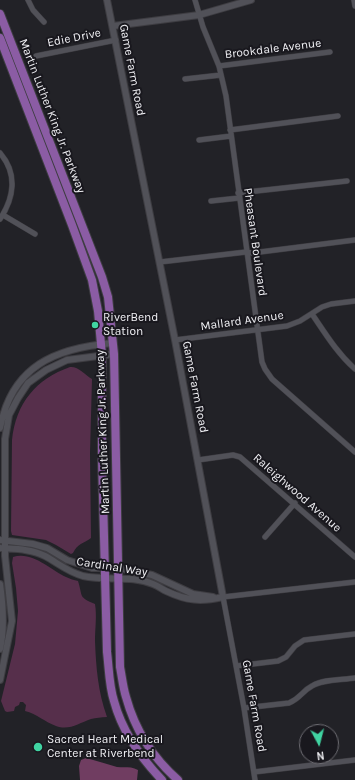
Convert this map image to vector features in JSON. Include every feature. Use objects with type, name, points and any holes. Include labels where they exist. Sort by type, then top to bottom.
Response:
[{"type":"main road","name":"Martin Luther King Jr. Parkway","points":[[0,14],[102,276],[108,297],[114,354],[120,667],[126,697],[137,726],[158,761],[178,780]]},
{"type":"main road","name":"Martin Luther King Jr. Parkway","points":[[0,38],[92,280],[98,311],[102,355],[102,459],[107,652],[114,701],[124,726],[136,748],[162,780]]},
{"type":"street","points":[[28,0],[33,10],[44,22]]},
{"type":"street","name":"Game Farm Road","points":[[107,0],[198,460],[244,708],[255,780]]},
{"type":"street","name":"Pheasant Boulevard","points":[[195,0],[203,27],[219,66],[226,96],[238,195],[262,362],[265,370],[272,379],[355,452]]},
{"type":"street","points":[[112,26],[199,15],[251,0]]},
{"type":"street","points":[[354,0],[355,6]]},
{"type":"street","name":"Edie Drive","points":[[36,56],[116,40]]},
{"type":"street","name":"Brookdale Avenue","points":[[219,66],[330,52]]},
{"type":"street","name":"Brookdale Avenue","points":[[184,79],[221,75]]},
{"type":"street","points":[[230,130],[338,116]]},
{"type":"street","points":[[199,140],[231,136]]},
{"type":"street","points":[[0,153],[10,170],[12,188],[9,204],[2,217],[35,234]]},
{"type":"street","points":[[211,201],[238,195],[347,181]]},
{"type":"street","points":[[160,262],[246,252],[252,253],[355,240]]},
{"type":"street","name":"Mallard Avenue","points":[[175,340],[286,326],[300,321],[322,307],[355,301]]},
{"type":"street","points":[[312,314],[334,346],[355,369]]},
{"type":"street","points":[[0,428],[3,410],[15,387],[31,370],[52,356],[74,349],[113,343]]},
{"type":"street","points":[[0,680],[12,621],[3,548],[5,440],[9,415],[18,398],[28,384],[46,370],[67,360],[114,354]]},
{"type":"street","name":"Raleighwood Avenue","points":[[198,460],[233,455],[240,457],[355,557]]},
{"type":"street","points":[[265,536],[294,503]]},
{"type":"street","name":"Cardinal Way","points":[[3,540],[33,544],[46,548],[73,562],[92,568],[119,568],[152,575],[181,590],[193,594],[223,597]]},
{"type":"street","name":"Cardinal Way","points":[[3,548],[35,552],[70,572],[84,576],[135,580],[153,584],[182,598],[196,601],[355,582]]},
{"type":"street","points":[[0,584],[3,603],[3,624],[0,649]]},
{"type":"street","points":[[236,666],[278,661],[286,657],[295,646],[304,640],[355,634]]},
{"type":"street","points":[[1,637],[9,639]]},
{"type":"street","points":[[244,708],[289,703],[296,700],[313,684],[355,678]]},
{"type":"street","points":[[254,772],[355,760]]},
{"type":"shaded area","points":[[70,367],[79,369],[92,379],[90,453],[91,538],[79,545],[71,554],[46,540],[12,535],[11,531],[12,440],[18,415],[23,404],[38,386],[47,378]]},
{"type":"shaded area","points":[[20,556],[34,559],[70,579],[78,581],[83,598],[95,604],[97,670],[101,698],[107,717],[91,719],[65,728],[56,726],[25,711],[26,705],[23,702],[20,702],[19,705],[15,707],[14,711],[5,711],[1,701],[15,644],[18,611],[12,563],[13,557]]},
{"type":"shaded area","points":[[86,758],[117,767],[138,770],[137,780],[80,780],[79,766],[81,760]]},
{"type":"place","name":"RiverBend Station","points":[[95,325]]},
{"type":"place","name":"Sacred Heart Medical Center at Riverbend","points":[[38,747]]}]
